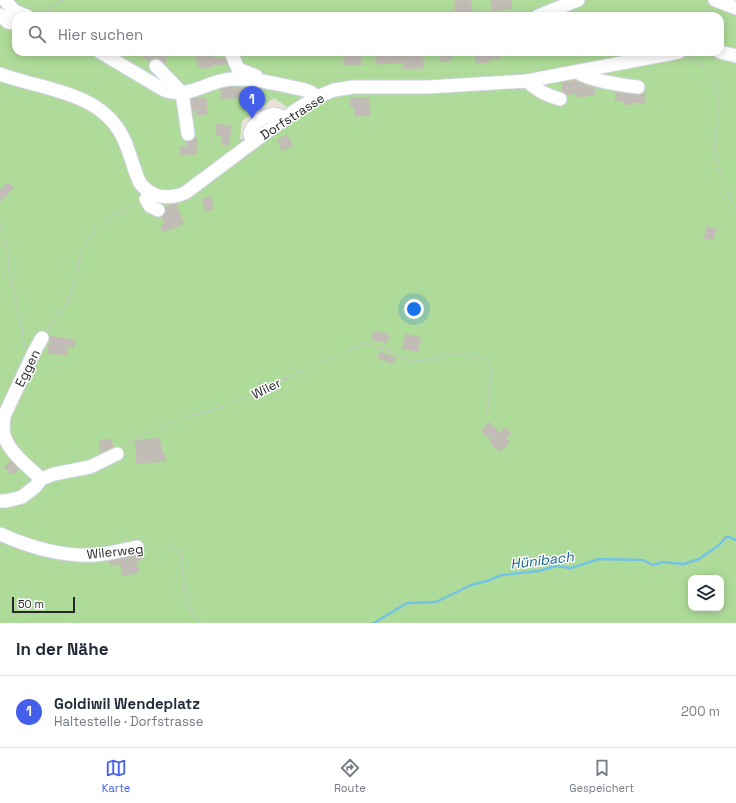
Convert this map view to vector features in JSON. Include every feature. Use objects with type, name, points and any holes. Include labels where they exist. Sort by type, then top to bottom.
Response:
[{"type":"street","points":[[5,0],[16,12]]},
{"type":"street","points":[[548,12],[578,0]]},
{"type":"street","points":[[715,0],[736,8]]},
{"type":"street","points":[[0,15],[8,22],[12,23]]},
{"type":"street","points":[[724,53],[736,56]]},
{"type":"street","points":[[107,56],[164,90],[172,93],[182,93],[227,80],[253,80],[305,90],[317,97]]},
{"type":"street","points":[[233,56],[238,69],[256,76],[261,81]]},
{"type":"street","name":"Dorfstrasse","points":[[148,196],[167,197],[185,192],[296,110],[317,97],[334,90],[353,87],[428,87],[527,81],[656,56]]},
{"type":"street","points":[[156,66],[182,93],[188,134]]},
{"type":"street","points":[[577,72],[582,76],[594,79],[638,87]]},
{"type":"street","points":[[0,74],[80,98],[102,111],[112,119],[121,133],[136,176],[145,189],[150,206],[158,210]]},
{"type":"street","points":[[527,81],[534,88],[552,97],[560,99]]},
{"type":"street","name":"Eggen","points":[[41,478],[14,452],[4,438],[2,426],[4,416],[42,338]]},
{"type":"street","points":[[0,501],[6,501],[22,496],[35,487],[41,478],[90,467],[117,454]]},
{"type":"street","name":"Wilerweg","points":[[0,534],[45,550],[84,555],[110,553],[137,547]]},
{"type":"path","points":[[50,12],[48,10],[63,0]]},
{"type":"path","points":[[680,56],[682,58],[698,60],[708,70],[714,83],[718,105],[714,136],[715,150],[724,185],[731,202],[736,206]]},
{"type":"path","points":[[42,338],[65,306],[70,296],[76,281],[79,261],[89,236],[94,230],[148,196]]},
{"type":"path","points":[[0,225],[7,249],[9,269],[24,344],[30,360]]},
{"type":"path","name":"Wiler","points":[[117,454],[134,439],[184,417],[210,411],[242,399],[360,345],[370,344],[384,348],[408,360],[422,360],[450,355],[466,355],[480,359],[488,365],[491,374],[488,392],[488,412],[485,419]]},
{"type":"path","name":"Wilerweg","points":[[137,547],[171,548],[180,552],[190,606],[197,620],[201,623]]},
{"type":"green space","points":[[0,0],[736,0],[736,623],[0,623]],"holes":[[[274,98],[290,109],[285,113],[277,107],[273,107],[246,126],[244,139],[240,139],[242,121]]]},
{"type":"building","points":[[455,0],[471,0],[471,12],[455,12]]},
{"type":"building","points":[[491,0],[511,0],[512,8],[493,11]]},
{"type":"building","points":[[141,56],[167,57],[164,63],[158,58],[152,58],[150,61]]},
{"type":"building","points":[[197,56],[213,56],[214,59],[225,58],[227,64],[212,65],[212,67],[204,68],[204,66],[198,67]]},
{"type":"building","points":[[344,56],[361,56],[361,65],[344,65]]},
{"type":"building","points":[[376,56],[423,56],[423,68],[404,69],[404,63],[376,64]]},
{"type":"building","points":[[439,56],[452,56],[452,60],[440,62]]},
{"type":"building","points":[[475,56],[501,56],[501,58],[489,59],[489,62],[476,63]]},
{"type":"building","points":[[575,80],[579,82],[579,84],[582,83],[588,87],[594,87],[595,95],[577,97],[577,93],[567,95],[563,92],[562,83]]},
{"type":"building","points":[[237,87],[237,89],[257,88],[257,96],[222,99],[221,89]]},
{"type":"building","points":[[616,92],[637,95],[646,94],[645,103],[633,102],[633,105],[624,104],[624,101],[615,101]]},
{"type":"building","points":[[206,98],[207,114],[197,115],[196,110],[193,111],[191,99]]},
{"type":"building","points":[[350,98],[369,98],[370,115],[355,116],[354,107],[351,107]]},
{"type":"building","points":[[217,124],[231,126],[229,145],[221,144],[222,136],[216,135]]},
{"type":"building","points":[[287,135],[293,145],[282,151],[277,140]]},
{"type":"building","points":[[197,138],[196,154],[180,155],[180,147],[187,147],[187,142]]},
{"type":"building","points":[[8,182],[14,188],[0,201],[0,190]]},
{"type":"building","points":[[210,196],[214,208],[206,211],[202,199]]},
{"type":"building","points":[[176,204],[184,224],[163,232],[161,225],[165,224],[162,217],[165,213],[165,207]]},
{"type":"building","points":[[707,227],[716,228],[713,240],[704,238]]},
{"type":"building","points":[[374,331],[389,335],[387,343],[372,339]]},
{"type":"building","points":[[406,334],[421,338],[418,352],[402,348]]},
{"type":"building","points":[[50,336],[75,340],[74,348],[67,347],[66,355],[48,353]]},
{"type":"building","points":[[381,352],[396,358],[392,364],[378,358]]},
{"type":"building","points":[[489,422],[500,433],[505,428],[511,433],[506,438],[510,442],[500,452],[490,443],[492,441],[481,431]]},
{"type":"building","points":[[159,438],[166,461],[137,464],[135,441]]},
{"type":"building","points":[[111,439],[113,447],[101,452],[99,441]]},
{"type":"building","points":[[11,461],[19,469],[14,474],[11,474],[4,467]]},
{"type":"building","points":[[139,555],[141,560],[136,561],[139,572],[123,576],[120,563],[111,566],[110,561]]},
{"type":"waterway","name":"Hünibach","points":[[374,623],[407,603],[436,602],[471,585],[502,575],[539,571],[556,566],[571,568],[599,559],[643,560],[653,565],[663,562],[684,564],[699,559],[719,545],[726,537],[736,540]]},
{"type":"place","name":"Goldiwil Wendeplatz","points":[[252,119]]}]
